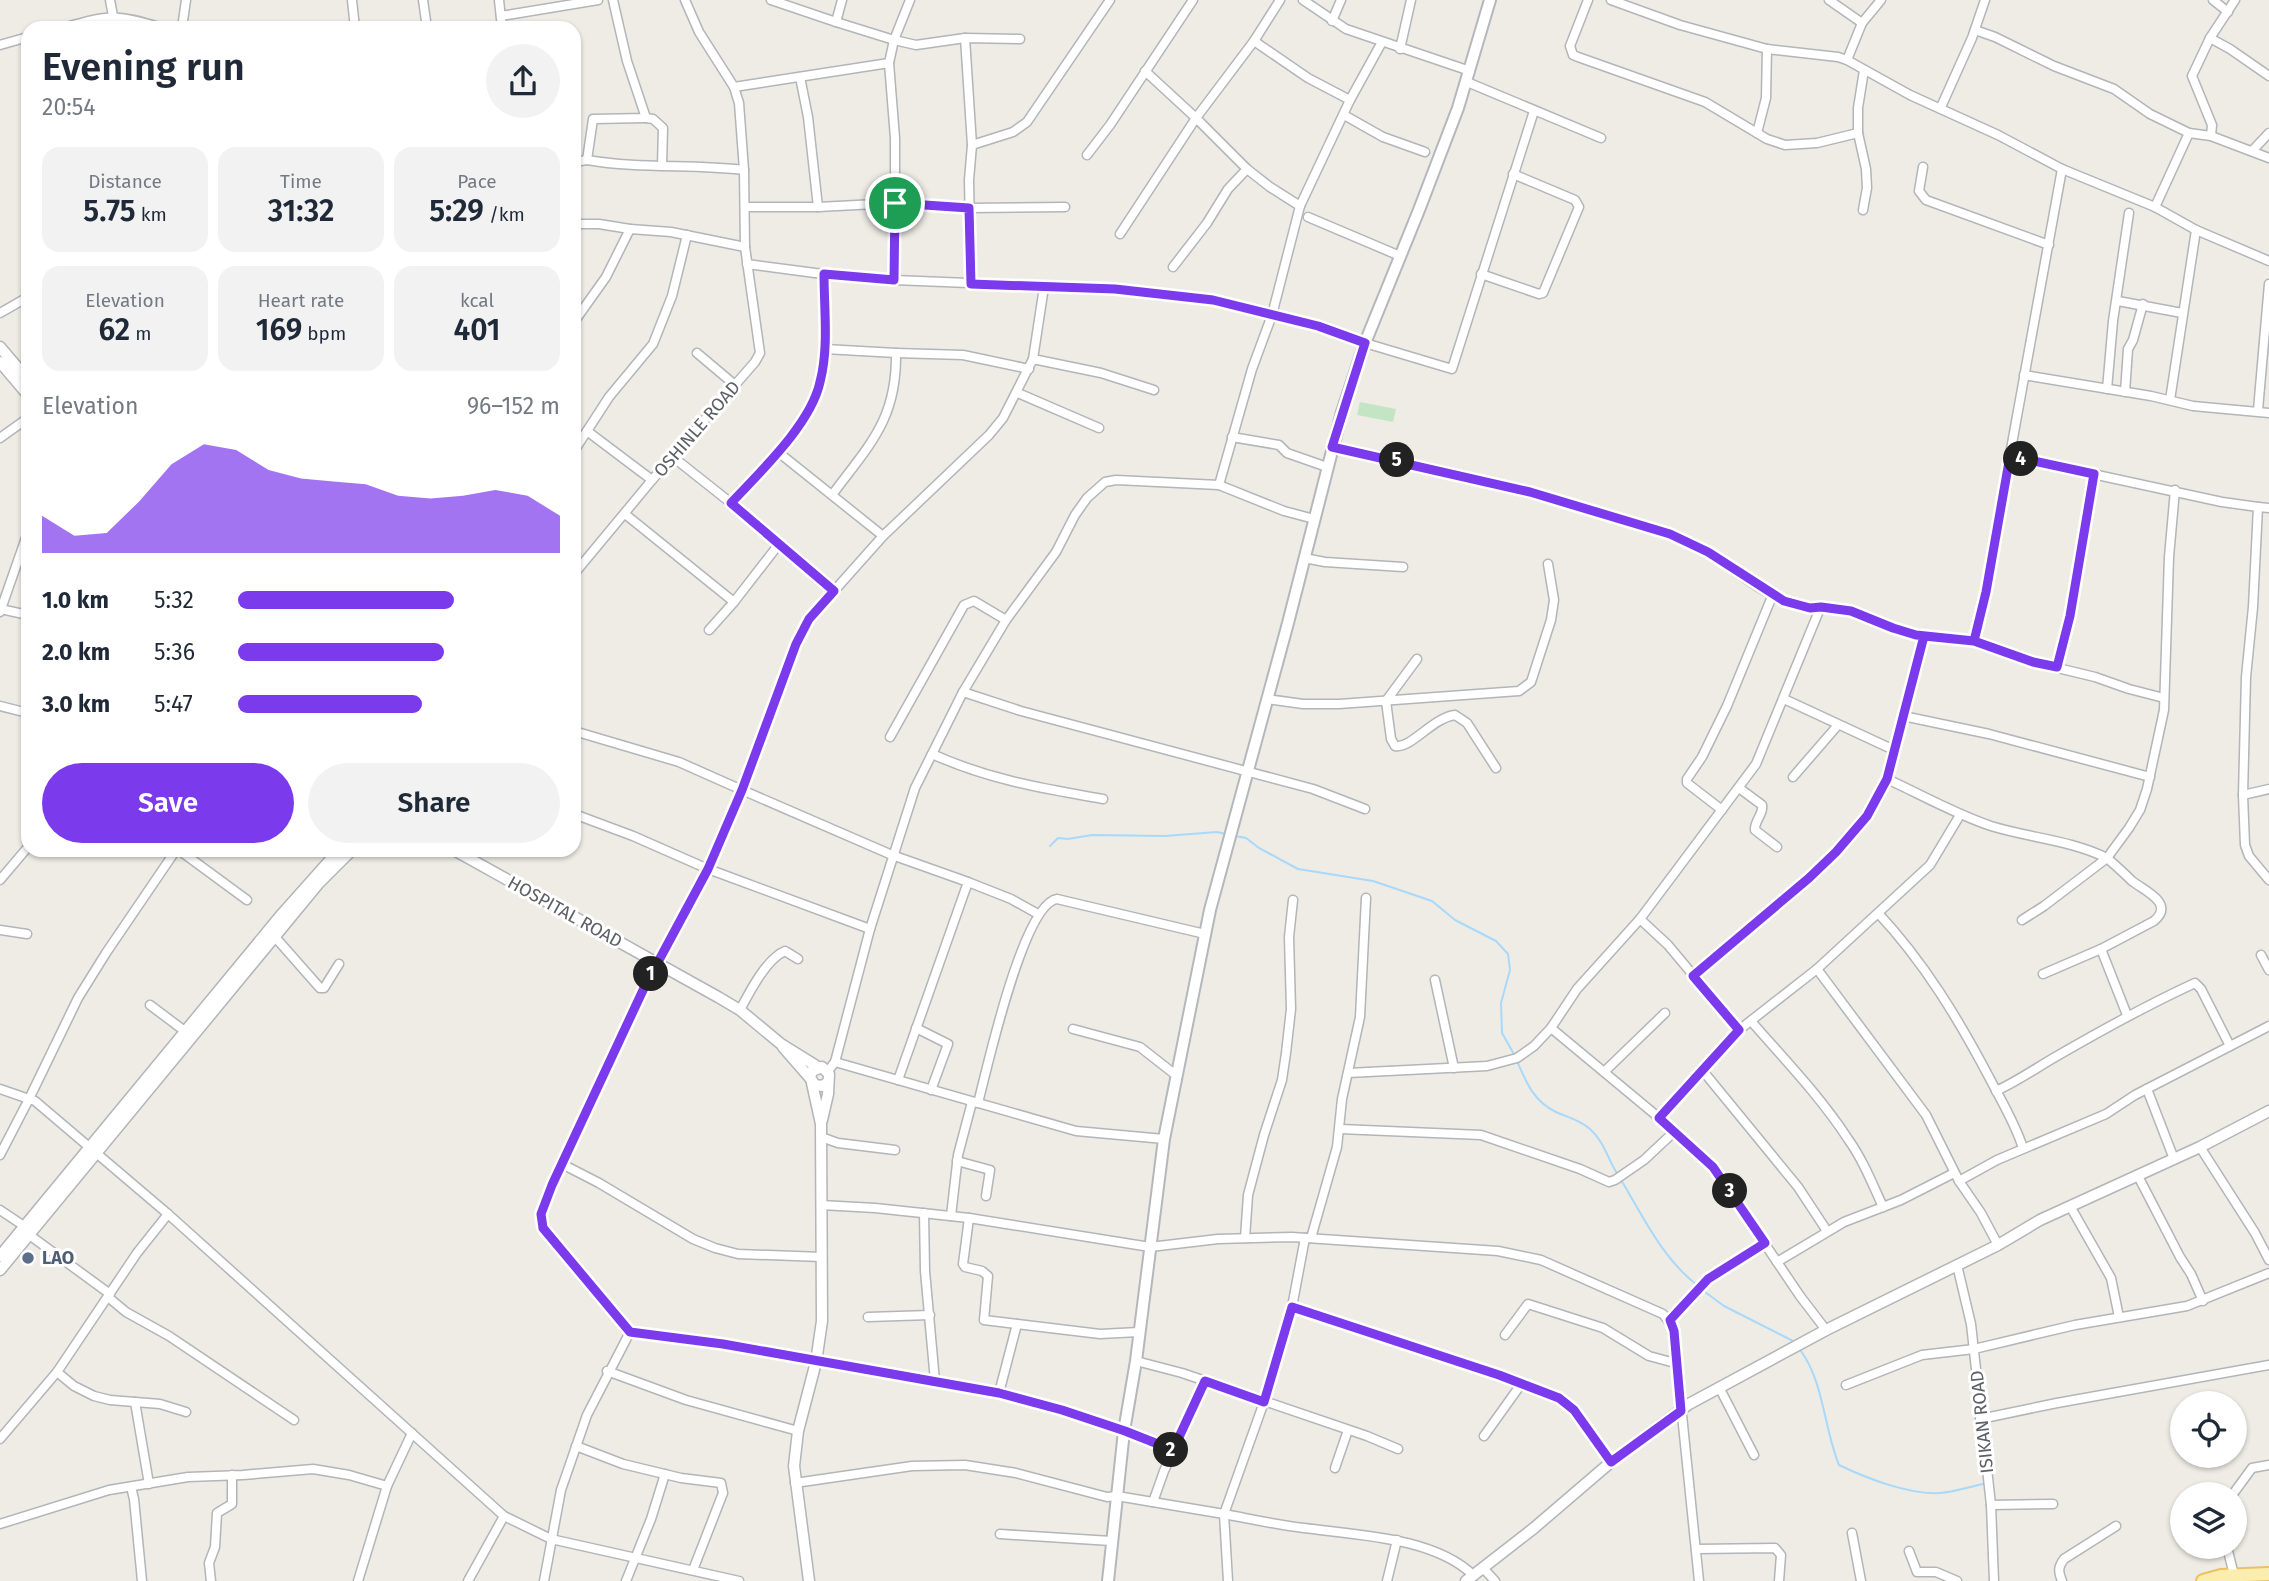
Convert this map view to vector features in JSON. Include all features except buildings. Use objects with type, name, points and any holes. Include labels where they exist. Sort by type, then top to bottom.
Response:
[{"type":"main road","points":[[1108,1581],[1164,1139],[1205,933],[1332,447],[1365,343],[1468,76],[1490,0]]},
{"type":"main road","points":[[2203,1581],[2234,1575],[2269,1574]]},
{"type":"street","points":[[110,0],[113,16]]},
{"type":"street","points":[[183,21],[186,0]]},
{"type":"street","points":[[352,0],[354,21]]},
{"type":"street","points":[[423,0],[427,21]]},
{"type":"street","points":[[499,0],[501,21]]},
{"type":"street","points":[[501,16],[598,0]]},
{"type":"street","points":[[613,0],[627,61],[646,118]]},
{"type":"street","points":[[685,0],[699,32],[734,87],[889,63]]},
{"type":"street","points":[[771,0],[916,45],[965,38],[1020,38]]},
{"type":"street","points":[[836,22],[842,0]]},
{"type":"street","points":[[894,280],[895,129],[889,63],[894,40],[910,0]]},
{"type":"street","points":[[972,145],[1013,132],[1027,122],[1110,0]]},
{"type":"street","points":[[1087,155],[1193,0]]},
{"type":"street","points":[[1120,234],[1196,118],[1254,41],[1280,0]]},
{"type":"street","points":[[1303,0],[1346,29],[1468,76],[1534,111],[1601,138]]},
{"type":"street","points":[[1332,21],[1341,0]]},
{"type":"street","points":[[1400,49],[1411,0]]},
{"type":"street","points":[[1588,0],[1570,46],[1573,55],[1706,102],[1767,139],[1785,145],[1818,143],[1858,133]]},
{"type":"street","points":[[1611,0],[1680,25],[1767,49],[1847,60],[1910,95],[1941,107],[2062,169],[2155,207],[2196,230],[2269,261]]},
{"type":"street","points":[[1829,0],[1862,23]]},
{"type":"street","points":[[1847,60],[1862,23],[1881,0]]},
{"type":"street","points":[[1941,107],[1975,30],[1985,0]]},
{"type":"street","points":[[2213,0],[2228,12]]},
{"type":"street","points":[[2211,136],[2212,125],[2206,106],[2193,84],[2192,76],[2210,38],[2235,0]]},
{"type":"street","points":[[92,21],[113,16],[140,21]]},
{"type":"street","points":[[1975,30],[2054,66],[2114,89],[2150,114],[2189,133],[2211,136],[2269,158]]},
{"type":"street","points":[[965,38],[972,145],[969,208],[971,284]]},
{"type":"street","points":[[2210,38],[2269,76]]},
{"type":"street","points":[[0,45],[21,39]]},
{"type":"street","points":[[1254,41],[1308,78],[1350,100]]},
{"type":"street","points":[[1219,485],[1252,369],[1272,315],[1300,206],[1350,100],[1382,42]]},
{"type":"street","points":[[1757,132],[1766,98],[1767,49]]},
{"type":"street","points":[[1863,210],[1867,188],[1858,133],[1858,108],[1864,70]]},
{"type":"street","points":[[1144,71],[1247,169],[1300,206]]},
{"type":"street","points":[[800,77],[808,117],[818,207]]},
{"type":"street","name":"OSHINLE ROAD","points":[[581,566],[760,353],[745,247],[744,170],[739,103],[734,87]]},
{"type":"street","points":[[747,264],[894,280],[1115,289],[1206,299],[1335,331],[1365,343],[1452,369],[1534,111]]},
{"type":"street","points":[[1344,116],[1383,137],[1425,152]]},
{"type":"street","points":[[587,160],[593,118],[646,118],[653,119],[663,128],[662,165]]},
{"type":"street","points":[[2155,207],[2189,133]]},
{"type":"street","points":[[2252,152],[2269,133]]},
{"type":"street","points":[[581,161],[744,170]]},
{"type":"street","points":[[1923,167],[1919,191],[1926,200],[2049,245]]},
{"type":"street","points":[[1173,268],[1207,223],[1228,189],[1247,169]]},
{"type":"street","points":[[1974,641],[1986,592],[2062,169]]},
{"type":"street","points":[[1481,274],[1541,294],[1579,207],[1575,200],[1513,174]]},
{"type":"street","points":[[745,207],[895,203],[969,208],[1065,207]]},
{"type":"street","points":[[2107,389],[2110,347],[2129,213]]},
{"type":"street","points":[[1308,217],[1400,256]]},
{"type":"street","points":[[581,224],[687,235],[745,247]]},
{"type":"street","points":[[581,313],[606,278],[630,229]]},
{"type":"street","points":[[2170,400],[2196,230]]},
{"type":"street","points":[[581,440],[609,397],[653,344],[672,296],[687,235]]},
{"type":"street","points":[[731,503],[778,452],[809,410],[820,382],[825,349],[824,274]]},
{"type":"street","points":[[2258,410],[2267,333],[2269,284]]},
{"type":"street","points":[[1044,287],[1029,369],[1003,418],[989,435],[883,536],[809,619],[796,644],[742,790],[708,869],[657,963],[544,1203],[541,1221],[543,1228],[630,1332],[723,1344],[999,1393],[1125,1431],[1173,1450]]},
{"type":"street","points":[[0,313],[21,301]]},
{"type":"street","points":[[2118,301],[2182,313]]},
{"type":"street","points":[[2125,392],[2128,349],[2143,304]]},
{"type":"street","points":[[0,346],[21,372]]},
{"type":"street","points":[[2110,347],[2128,349]]},
{"type":"street","points":[[825,349],[963,355],[1029,369]]},
{"type":"street","points":[[697,353],[735,385]]},
{"type":"street","points":[[832,495],[881,429],[893,398],[896,353]]},
{"type":"street","points":[[1032,359],[1101,373],[1154,390]]},
{"type":"street","points":[[0,362],[21,387]]},
{"type":"street","points":[[2024,375],[2224,410],[2258,410],[2269,413]]},
{"type":"street","points":[[1018,393],[1099,428]]},
{"type":"street","points":[[0,438],[21,423]]},
{"type":"street","points":[[587,431],[652,480]]},
{"type":"street","points":[[1232,437],[1279,445],[1287,453],[1327,467]]},
{"type":"street","points":[[1332,447],[1530,492],[1670,534],[1708,552],[1784,601],[1800,606],[1851,611],[1893,628],[1924,636],[1974,641],[2033,662],[2164,698]]},
{"type":"street","points":[[778,452],[883,536]]},
{"type":"street","points":[[2010,456],[2222,502],[2269,508]]},
{"type":"street","points":[[673,457],[834,591]]},
{"type":"street","points":[[2057,667],[2070,616],[2094,474]]},
{"type":"street","points":[[781,1044],[811,1081],[819,1086],[825,1073],[835,1062],[870,929],[915,788],[963,692],[1006,620],[1051,559],[1075,514],[1087,498],[1105,482],[1143,480],[1219,485],[1284,511],[1314,519]]},
{"type":"street","points":[[2022,920],[2107,858],[2140,810],[2164,710],[2169,557],[2175,490]]},
{"type":"street","points":[[2258,507],[2246,677],[2243,794],[2245,845],[2249,856],[2265,871],[2269,880]]},
{"type":"street","points":[[625,514],[734,602]]},
{"type":"street","points":[[709,630],[779,544]]},
{"type":"street","points":[[21,552],[0,610],[21,614]]},
{"type":"street","points":[[1304,558],[1403,567]]},
{"type":"street","points":[[1266,699],[1339,705],[1519,691],[1531,682],[1551,620],[1554,600],[1548,564]]},
{"type":"street","points":[[1722,810],[1687,783],[1687,779],[1702,757],[1727,706],[1773,594]]},
{"type":"street","points":[[890,737],[964,605],[974,601],[1006,620]]},
{"type":"street","points":[[1348,1073],[1503,1063],[1517,1058],[1534,1046],[1551,1028],[1577,989],[1640,919],[1756,764],[1821,607]]},
{"type":"street","points":[[1693,976],[1836,852],[1867,816],[1887,779],[1924,636]]},
{"type":"street","points":[[1417,659],[1386,701],[1391,739],[1395,746],[1407,744],[1440,718],[1455,715],[1467,723],[1496,768]]},
{"type":"street","points":[[963,692],[1247,773],[1313,789],[1365,809]]},
{"type":"street","points":[[1453,696],[1455,715]]},
{"type":"street","points":[[1784,699],[1894,750]]},
{"type":"street","points":[[0,706],[21,711]]},
{"type":"street","points":[[1903,716],[1940,722],[2150,776]]},
{"type":"street","points":[[1793,778],[1838,725]]},
{"type":"street","points":[[581,733],[679,762],[892,855],[1012,899],[1038,914]]},
{"type":"street","points":[[932,754],[1012,783],[1102,799]]},
{"type":"street","points":[[1887,779],[1960,815],[2011,832],[2048,838],[2107,858],[2156,898],[2162,910],[2161,915],[2154,921],[2101,949],[2043,974]]},
{"type":"street","points":[[1739,788],[1762,805],[1755,830],[1777,847]]},
{"type":"street","points":[[2243,794],[2269,789]]},
{"type":"street","points":[[1659,1118],[1739,1030],[1817,969],[1930,865],[1960,815]]},
{"type":"street","points":[[581,817],[708,869],[870,929]]},
{"type":"street","points":[[0,880],[21,855]]},
{"type":"street","points":[[0,1155],[78,998],[173,857]]},
{"type":"street","points":[[188,857],[247,900]]},
{"type":"street","points":[[93,1150],[282,914],[333,857]]},
{"type":"street","points":[[0,1270],[27,1230],[93,1150],[318,884],[345,857]]},
{"type":"street","name":"HOSPITAL ROAD","points":[[467,857],[740,1010],[781,1044]]},
{"type":"street","points":[[898,1080],[968,882]]},
{"type":"street","points":[[951,1216],[957,1161],[997,1022],[1009,984],[1038,914],[1049,901],[1057,898],[1205,933]]},
{"type":"street","points":[[1228,1581],[1224,1514],[1264,1402],[1340,1129],[1342,1098],[1360,1017],[1366,898]]},
{"type":"street","points":[[1245,1238],[1248,1195],[1282,1080],[1286,1053],[1292,1009],[1289,937],[1293,900]]},
{"type":"street","points":[[1878,913],[1907,945],[1943,996],[2015,1125],[2023,1148]]},
{"type":"street","points":[[1640,919],[1668,945],[1739,1030]]},
{"type":"street","points":[[0,930],[27,934]]},
{"type":"street","points":[[275,937],[320,988],[324,988],[339,964]]},
{"type":"street","points":[[2101,949],[2127,1015]]},
{"type":"street","points":[[740,1010],[774,957],[785,951],[798,959]]},
{"type":"street","points":[[2261,955],[2269,970]]},
{"type":"street","points":[[1817,969],[1926,1115],[1954,1172],[1998,1245]]},
{"type":"street","points":[[1435,980],[1454,1068]]},
{"type":"street","points":[[1996,1091],[2022,1079],[2044,1063],[2127,1015],[2195,983],[2198,984],[2230,1046]]},
{"type":"street","points":[[150,1005],[186,1032]]},
{"type":"street","points":[[1604,1072],[1665,1013]]},
{"type":"street","points":[[1751,1021],[1848,1138],[1883,1206]]},
{"type":"street","points":[[1959,1181],[2023,1148],[2089,1122],[2269,1026]]},
{"type":"street","points":[[916,1028],[948,1044],[931,1090]]},
{"type":"street","points":[[1551,1028],[1675,1131],[1713,1167],[1826,1329]]},
{"type":"street","points":[[1073,1029],[1140,1047],[1177,1076]]},
{"type":"street","points":[[781,1044],[825,1073],[828,1094],[821,1124]]},
{"type":"street","points":[[835,1062],[1076,1131],[1164,1139]]},
{"type":"street","points":[[809,1581],[794,1465],[798,1431],[816,1362],[822,1321],[821,1124],[811,1081],[812,1071],[825,1073]]},
{"type":"street","points":[[1703,1071],[1798,1186],[1827,1231]]},
{"type":"street","points":[[2147,1089],[2174,1158]]},
{"type":"street","points":[[0,1090],[29,1098],[93,1150],[504,1516],[551,1539],[739,1581]]},
{"type":"street","points":[[795,1483],[912,1466],[965,1465],[1016,1473],[1107,1497],[1117,1496],[1277,1525],[1397,1540],[1436,1553],[1467,1569],[1470,1578],[1611,1462],[1719,1387],[1826,1329],[1998,1245],[2040,1220],[2200,1147],[2269,1111]]},
{"type":"street","points":[[1340,1129],[1481,1135],[1607,1181],[1619,1178],[1644,1160],[1675,1131]]},
{"type":"street","points":[[821,1137],[838,1143],[895,1150]]},
{"type":"street","points":[[2200,1147],[2255,1233],[2269,1260]]},
{"type":"street","points":[[957,1161],[990,1170],[986,1196]]},
{"type":"street","points":[[562,1164],[693,1239],[715,1248],[738,1254],[822,1257]]},
{"type":"street","points":[[1777,1262],[1827,1231],[1866,1212],[1901,1200],[1954,1172]]},
{"type":"street","points":[[2138,1176],[2203,1301]]},
{"type":"street","points":[[821,1205],[970,1218],[1150,1247],[1245,1238],[1308,1238],[1518,1253],[1572,1272],[1663,1314],[1670,1320],[1674,1331],[1675,1363],[1699,1581]]},
{"type":"street","points":[[2070,1206],[2111,1278],[2119,1317]]},
{"type":"street","points":[[0,1210],[126,1312],[169,1336],[295,1420]]},
{"type":"street","points":[[924,1213],[925,1271],[935,1381]]},
{"type":"street","points":[[0,1439],[57,1372],[137,1253],[168,1214]]},
{"type":"street","points":[[970,1218],[963,1264],[988,1276],[984,1320],[1100,1334],[1139,1332]]},
{"type":"street","points":[[0,1256],[27,1230]]},
{"type":"street","points":[[1670,1320],[1708,1279],[1765,1243]]},
{"type":"street","name":"ISIKAN ROAD","points":[[1957,1265],[1966,1295],[1974,1349],[1991,1505],[1994,1581]]},
{"type":"street","points":[[1846,1385],[1922,1355],[1974,1349],[2075,1325],[2148,1314],[2203,1301],[2269,1273]]},
{"type":"street","points":[[1505,1335],[1528,1304],[1592,1324],[1648,1356],[1675,1363]]},
{"type":"street","points":[[1292,1307],[1522,1383],[1568,1403],[1611,1462]]},
{"type":"street","points":[[868,1317],[930,1315]]},
{"type":"street","points":[[999,1393],[1017,1324]]},
{"type":"street","points":[[544,1581],[561,1490],[576,1446],[607,1371],[630,1332]]},
{"type":"street","points":[[1136,1361],[1205,1381],[1398,1449]]},
{"type":"street","points":[[1980,1419],[2269,1364]]},
{"type":"street","points":[[607,1371],[686,1400],[798,1431]]},
{"type":"street","points":[[57,1372],[74,1386],[94,1396],[160,1404],[186,1412]]},
{"type":"street","points":[[1153,1502],[1173,1450],[1205,1381]]},
{"type":"street","points":[[1484,1436],[1522,1383]]},
{"type":"street","points":[[1719,1387],[1754,1455]]},
{"type":"street","points":[[135,1402],[149,1484]]},
{"type":"street","points":[[1335,1468],[1348,1430]]},
{"type":"street","points":[[358,1581],[387,1486],[412,1433]]},
{"type":"street","points":[[576,1446],[623,1464],[721,1483],[723,1493],[693,1570]]},
{"type":"street","points":[[2242,1482],[2252,1468],[2269,1465]]},
{"type":"street","points":[[0,1524],[109,1490],[188,1477],[313,1469],[387,1486]]},
{"type":"street","points":[[626,1581],[651,1519],[665,1474]]},
{"type":"street","points":[[211,1581],[209,1563],[215,1547],[215,1520],[217,1513],[232,1504],[232,1475]]},
{"type":"street","points":[[131,1487],[142,1581]]},
{"type":"street","points":[[1991,1505],[2053,1504]]},
{"type":"street","points":[[468,1581],[504,1516]]},
{"type":"street","points":[[2062,1581],[2058,1573],[2064,1559],[2116,1526]]},
{"type":"street","points":[[1852,1532],[1861,1581]]},
{"type":"street","points":[[1000,1534],[1111,1541]]},
{"type":"street","points":[[1387,1581],[1397,1540]]},
{"type":"street","points":[[1696,1549],[1775,1548],[1781,1555],[1779,1581]]},
{"type":"street","points":[[1909,1551],[1917,1572],[1936,1572],[1957,1581]]},
{"type":"street","points":[[2230,1559],[2234,1575]]},
{"type":"street","points":[[1483,1568],[1495,1581]]},
{"type":"green space","points":[[1360,402],[1396,409],[1393,422],[1357,415]]},
{"type":"waterway","points":[[1050,846],[1058,838],[1092,835],[1226,834]]},
{"type":"waterway","points":[[1235,836],[1246,838],[1298,869],[1373,881],[1432,901],[1455,920],[1496,941],[1508,954],[1510,970],[1501,1003],[1502,1033],[1515,1056]]},
{"type":"waterway","points":[[1517,1061],[1527,1084],[1542,1103],[1582,1123],[1595,1134],[1618,1175]]},
{"type":"waterway","points":[[1621,1180],[1663,1249],[1697,1285]]},
{"type":"waterway","points":[[1701,1289],[1724,1306],[1793,1341]]},
{"type":"waterway","points":[[1801,1351],[1815,1377],[1839,1465],[1875,1480],[1928,1493],[1983,1484]]},
{"type":"place","name":"LAO","points":[[28,1258]]},
{"type":"route","points":[[895,203],[894,280],[824,274],[825,349],[815,398],[778,452],[731,503],[834,591],[809,619],[796,644],[742,790],[708,869],[644,988],[544,1203],[541,1214],[543,1228],[630,1332],[723,1344],[999,1393],[1062,1410],[1173,1450],[1205,1381],[1264,1402],[1292,1307],[1499,1375],[1559,1398],[1574,1410],[1611,1462],[1681,1411],[1674,1331],[1670,1320],[1708,1279],[1765,1243],[1713,1167],[1659,1118],[1739,1030],[1693,976],[1809,878],[1867,816],[1887,779],[1924,636],[1974,641],[1986,592],[2010,456],[2094,474],[2070,616],[2057,667],[2033,662],[1974,641],[1916,635],[1851,611],[1810,608],[1784,601],[1708,552],[1670,534],[1530,492],[1332,447],[1365,343],[1318,326],[1213,300],[1115,289],[971,284],[969,208],[895,203]]}]
